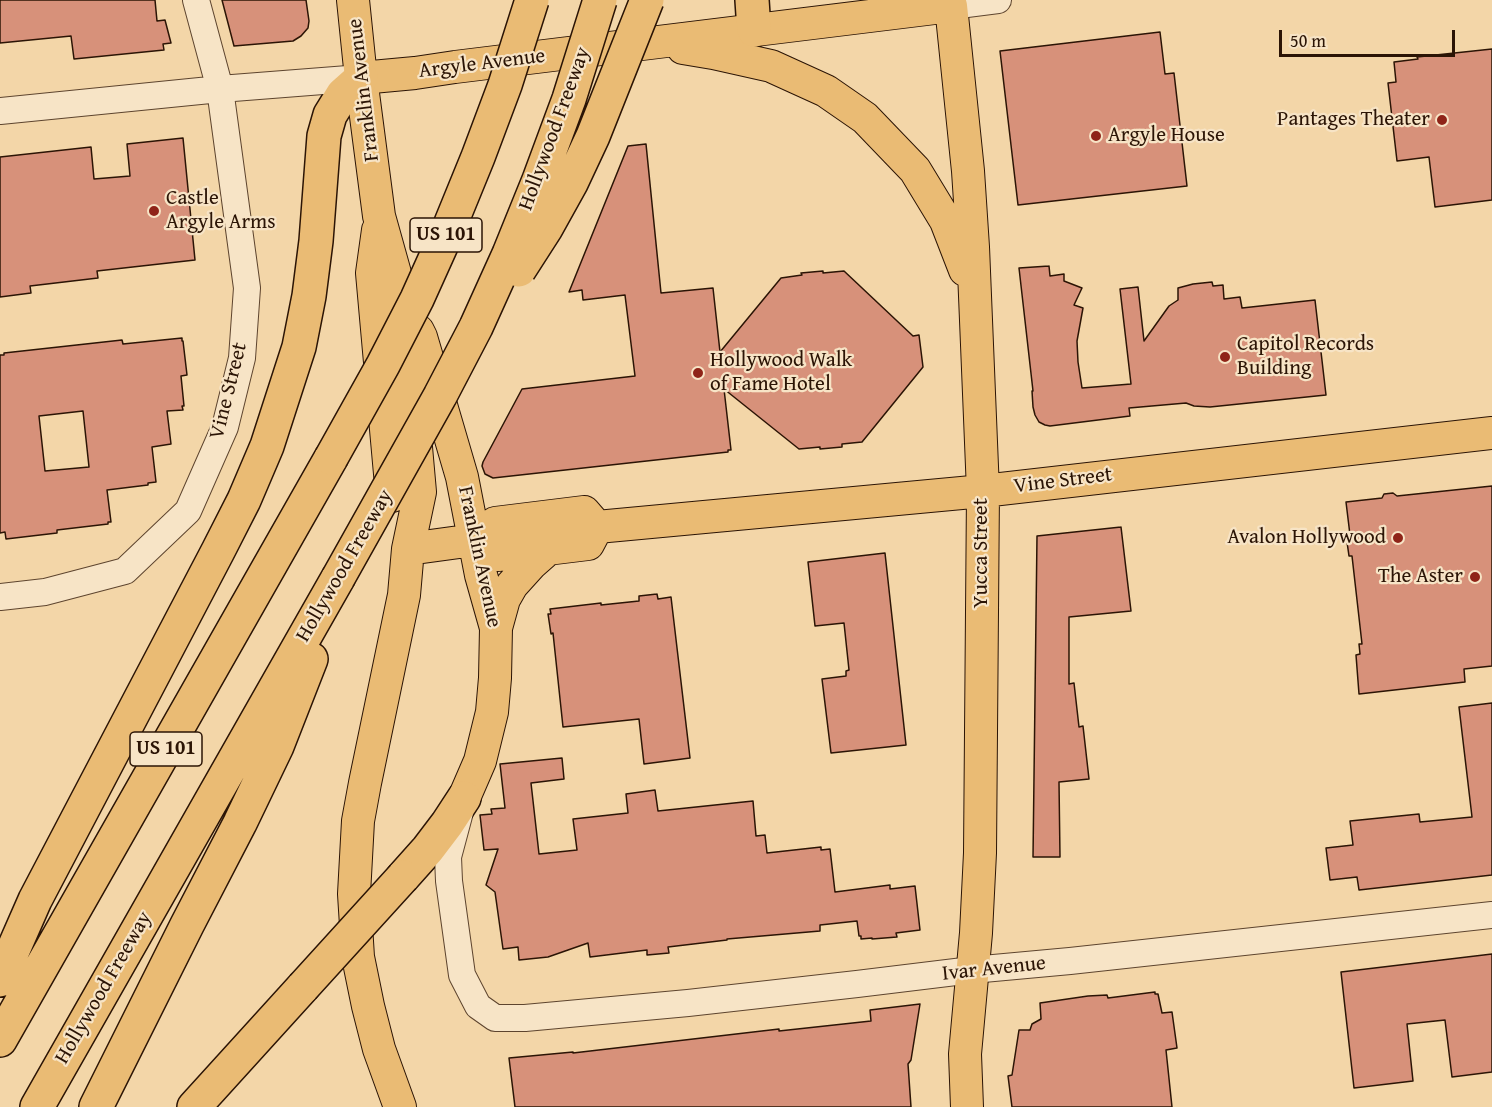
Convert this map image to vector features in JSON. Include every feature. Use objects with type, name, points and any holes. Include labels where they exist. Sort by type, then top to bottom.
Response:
[{"type":"highway","name":"US 101","points":[[0,1040],[383,365],[449,228],[478,157],[532,0]]},
{"type":"highway","name":"Hollywood Freeway","points":[[37,1107],[338,578],[476,327],[539,180],[569,99],[600,0]]},
{"type":"highway","points":[[450,377],[546,228],[571,183],[593,136],[647,0]]},
{"type":"highway","points":[[0,980],[35,900],[218,551],[244,500],[267,446],[299,347],[309,296],[316,241],[324,136],[330,114],[343,94],[361,78]]},
{"type":"highway","points":[[96,1107],[277,746],[338,578]]},
{"type":"highway","points":[[194,1107],[403,877],[440,833],[464,798]]},
{"type":"main road","name":"Franklin Avenue","points":[[353,0],[379,216],[403,302],[420,492],[408,549],[404,595],[364,783],[358,821],[354,894],[358,957],[368,1006],[379,1049],[400,1107]]},
{"type":"main road","name":"Argyle Avenue","points":[[361,78],[653,42],[753,15],[950,3]]},
{"type":"main road","name":"Yucca Street","points":[[950,3],[968,171],[983,491],[980,853],[976,933],[965,1054],[967,1107]]},
{"type":"main road","points":[[653,42],[771,66],[826,91],[865,118],[915,170],[946,221],[967,277],[977,337]]},
{"type":"main road","name":"Franklin Avenue","points":[[379,216],[372,273],[392,495],[408,549]]},
{"type":"main road","name":"Franklin Avenue","points":[[403,302],[421,337],[462,477],[480,575],[496,628],[492,712],[480,761],[464,798]]},
{"type":"main road","name":"Vine Street","points":[[597,527],[983,491],[1492,433]]},
{"type":"main road","points":[[408,549],[474,540],[495,523],[584,512],[597,527],[588,544],[498,555],[474,540]]},
{"type":"main road","points":[[496,628],[504,598],[512,585],[548,549]]},
{"type":"street","name":"Vine Street","points":[[0,597],[45,592],[125,571],[189,511],[225,427],[242,358],[247,288],[220,89],[196,0]]},
{"type":"street","name":"Argyle Avenue","points":[[950,3],[998,0]]},
{"type":"street","name":"Argyle Avenue","points":[[0,111],[220,89],[361,78]]},
{"type":"street","name":"Franklin Avenue","points":[[464,798],[448,857],[460,964],[462,975],[478,1006],[495,1018]]},
{"type":"street","name":"Ivar Avenue","points":[[495,1018],[525,1018],[688,1003],[972,970],[1492,915]]},
{"type":"building","points":[[0,0],[155,0],[157,21],[165,20],[171,43],[163,44],[164,50],[74,59],[71,36],[0,43]]},
{"type":"building","points":[[222,0],[306,0],[308,28],[293,41],[234,46]]},
{"type":"building","name":"Argyle House","points":[[1160,32],[1165,74],[1174,73],[1187,186],[1018,205],[1000,51]]},
{"type":"building","name":"Pantages Theater","points":[[1492,49],[1492,200],[1435,207],[1429,157],[1397,161],[1388,83],[1396,82],[1394,62],[1418,59],[1417,57]]},
{"type":"building","name":"Castle Argyle Arms","points":[[183,138],[195,260],[97,271],[98,278],[30,286],[31,293],[0,297],[0,157],[91,147],[94,179],[130,176],[127,144]]},
{"type":"building","points":[[646,144],[661,293],[713,288],[720,352],[781,278],[823,271],[823,273],[844,271],[913,336],[919,335],[923,367],[862,442],[842,444],[842,447],[799,449],[724,389],[731,450],[728,452],[493,478],[485,474],[483,462],[522,389],[635,376],[625,295],[583,300],[582,290],[569,292],[628,146]]},
{"type":"building","name":"Capitol Records Building","points":[[1049,266],[1050,276],[1064,274],[1064,281],[1082,288],[1074,305],[1083,308],[1077,341],[1082,388],[1131,384],[1120,289],[1138,287],[1144,341],[1169,306],[1178,300],[1178,288],[1212,282],[1213,286],[1223,285],[1224,299],[1240,297],[1242,308],[1315,300],[1326,395],[1210,407],[1186,403],[1129,408],[1130,416],[1045,425],[1039,422],[1033,407],[1019,268]]},
{"type":"building","points":[[182,338],[183,341],[187,375],[181,376],[184,406],[182,406],[183,410],[167,411],[171,444],[152,447],[156,482],[107,490],[111,522],[108,524],[6,539],[5,532],[0,533],[0,355],[122,340],[123,344]],"holes":[[[83,411],[89,467],[45,471],[39,416]]]},
{"type":"building","points":[[1492,486],[1492,666],[1464,669],[1465,682],[1359,694],[1356,655],[1360,654],[1359,644],[1362,644],[1352,556],[1349,556],[1346,535],[1350,535],[1346,502],[1382,498],[1384,494],[1393,493],[1397,496]]},
{"type":"building","points":[[1121,527],[1131,611],[1069,617],[1069,684],[1074,683],[1079,727],[1083,726],[1089,779],[1059,782],[1060,857],[1033,857],[1037,536]]},
{"type":"building","points":[[885,553],[906,745],[831,753],[822,679],[846,676],[846,671],[849,670],[844,623],[815,626],[808,562]]},
{"type":"building","points":[[657,594],[658,599],[671,597],[690,758],[644,764],[639,719],[563,727],[553,633],[551,634],[548,614],[551,614],[550,609],[639,601],[639,596]]},
{"type":"building","points":[[1492,703],[1492,875],[1359,890],[1357,877],[1330,880],[1326,848],[1353,845],[1350,821],[1419,814],[1420,822],[1472,817],[1459,707]]},
{"type":"building","points":[[562,758],[564,779],[531,783],[539,854],[577,850],[573,819],[628,813],[626,794],[655,790],[658,811],[753,801],[756,836],[765,835],[767,853],[821,847],[821,850],[830,849],[835,892],[890,885],[890,889],[915,886],[920,930],[896,933],[897,937],[861,939],[857,921],[820,925],[820,931],[668,947],[669,953],[647,955],[647,950],[590,957],[588,943],[548,957],[519,960],[518,947],[503,949],[495,892],[486,885],[498,849],[484,850],[480,815],[492,814],[491,809],[505,808],[500,764]]},
{"type":"building","points":[[1492,954],[1492,1072],[1452,1077],[1445,1020],[1407,1024],[1413,1081],[1354,1088],[1341,972]]},
{"type":"building","points":[[1155,992],[1158,994],[1162,1013],[1172,1012],[1177,1048],[1166,1050],[1172,1107],[1012,1107],[1008,1076],[1012,1075],[1019,1030],[1030,1030],[1032,1024],[1041,1019],[1040,1003],[1088,996],[1107,995],[1108,998]]},
{"type":"building","points":[[920,1004],[911,1060],[908,1064],[911,1107],[515,1107],[509,1058],[871,1021],[870,1010]]},
{"type":"place","name":"Pantages Theater","points":[[1442,120]]},
{"type":"place","name":"Argyle House","points":[[1096,136]]},
{"type":"place","name":"Castle Argyle Arms","points":[[154,211]]},
{"type":"place","name":"Capitol Records Building","points":[[1225,357]]},
{"type":"place","name":"Hollywood Walk of Fame Hotel","points":[[698,373]]},
{"type":"place","name":"Avalon Hollywood","points":[[1398,538]]},
{"type":"place","name":"The Aster","points":[[1475,577]]}]
